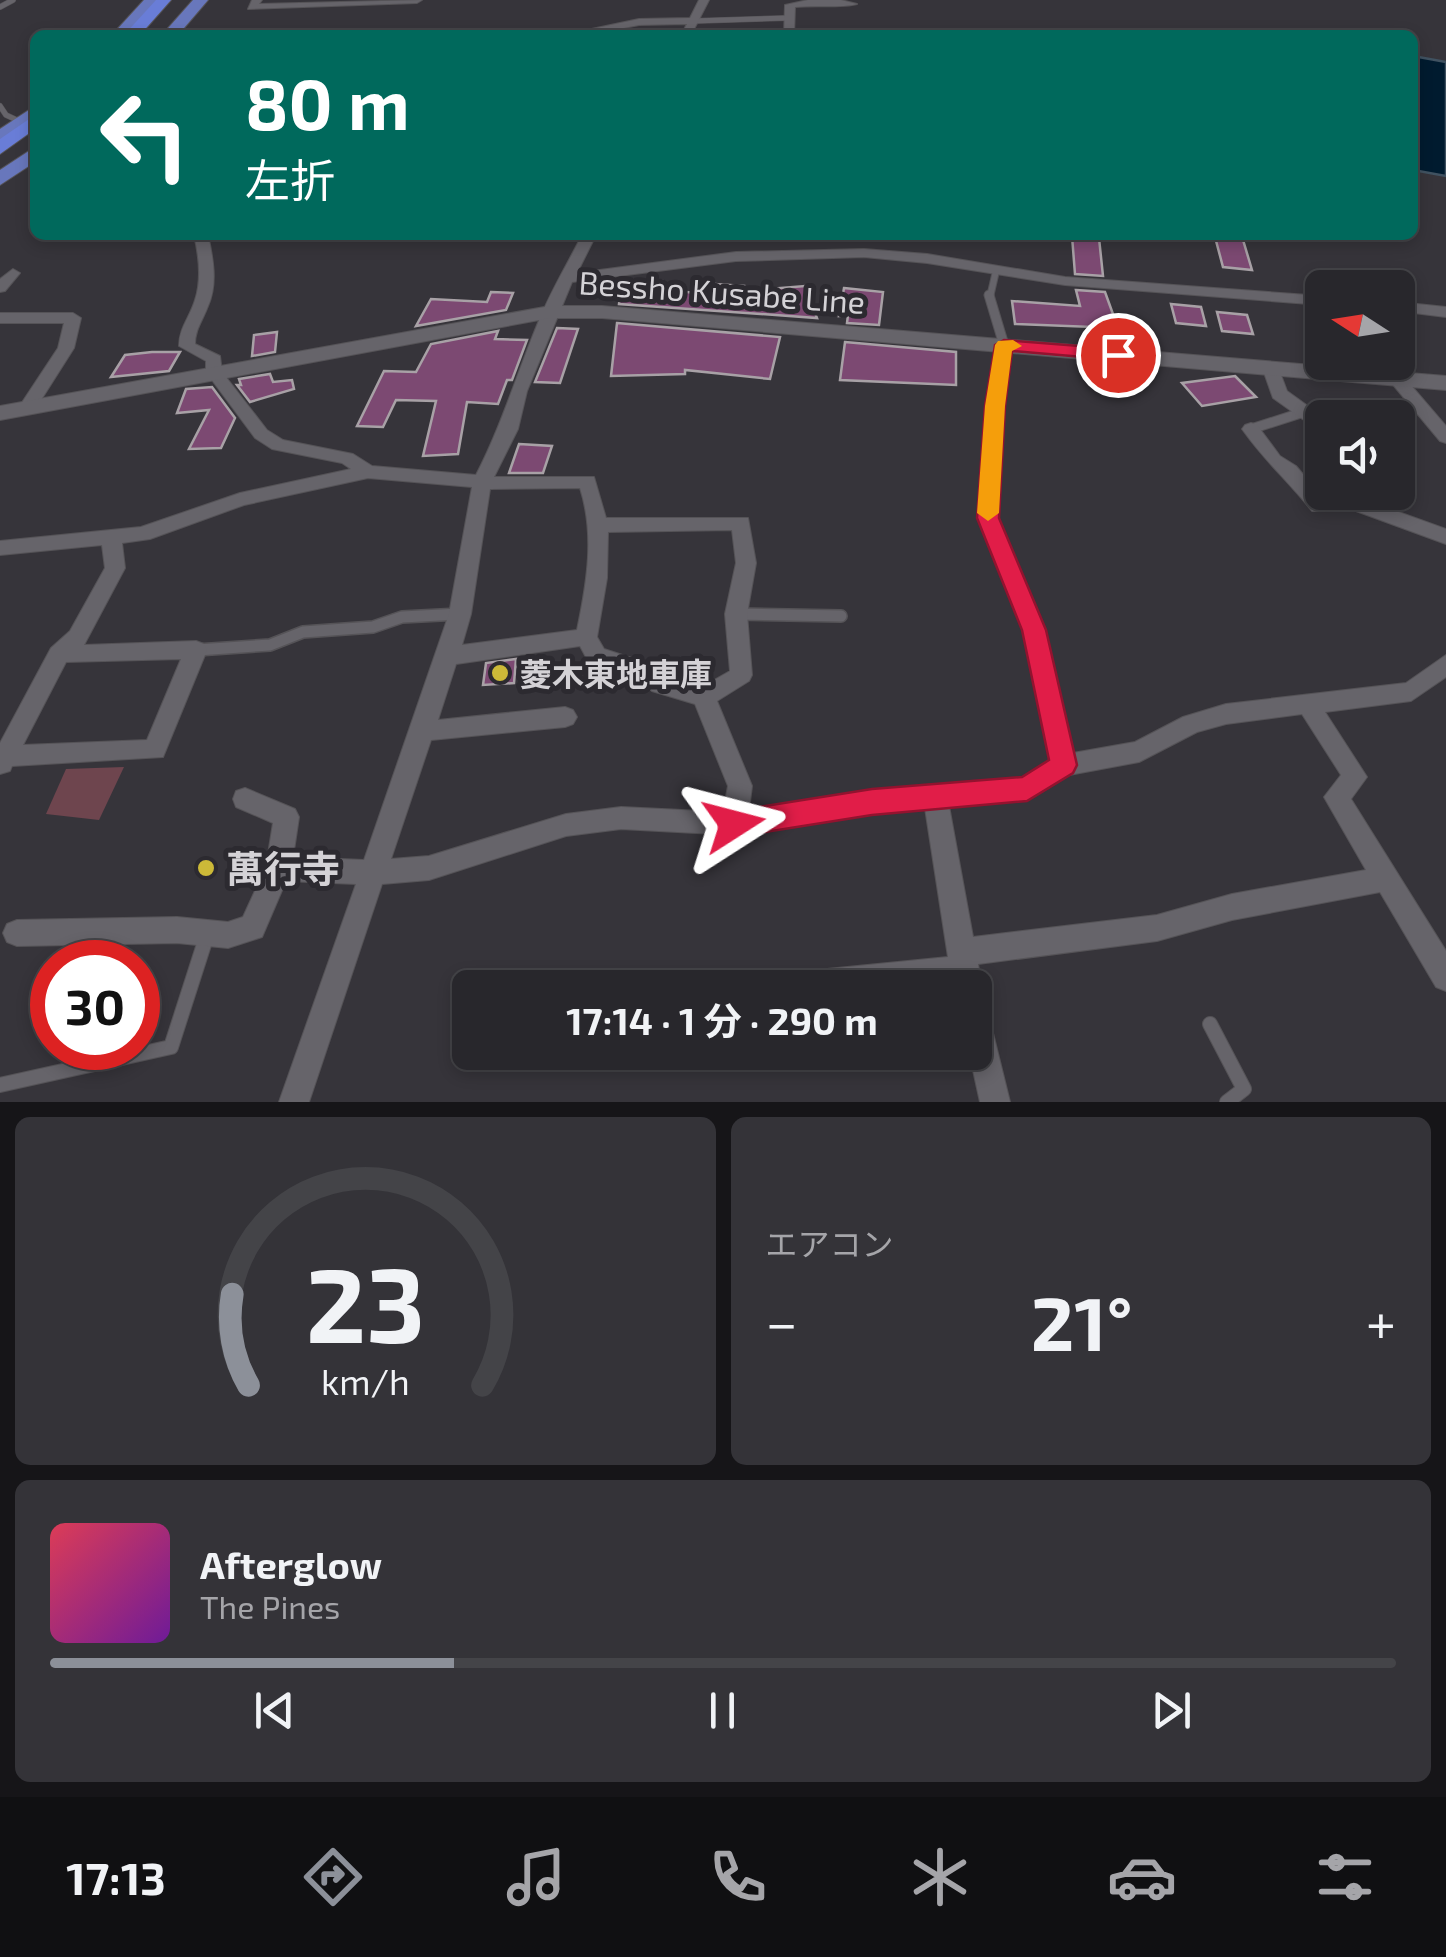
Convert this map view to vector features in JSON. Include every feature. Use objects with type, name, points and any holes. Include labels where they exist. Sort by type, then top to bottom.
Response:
[{"type":"highway","points":[[162,0],[147,29],[166,29],[182,0]]},
{"type":"highway","points":[[0,148],[30,118]]},
{"type":"highway","points":[[0,164],[30,141]]},
{"type":"main road","points":[[125,30],[152,0]]},
{"type":"main road","points":[[166,29],[201,0]]},
{"type":"main road","points":[[0,138],[30,118]]},
{"type":"main road","points":[[0,179],[30,159]]},
{"type":"main road","name":"Bessho Kusabe Line","points":[[0,412],[550,312],[602,312],[1305,369]]},
{"type":"main road","name":"Bessho Kusabe Line","points":[[1415,375],[1446,382]]},
{"type":"street","points":[[257,0],[251,8],[417,0]]},
{"type":"street","points":[[689,30],[704,0]]},
{"type":"street","points":[[789,30],[790,5],[823,0],[852,4]]},
{"type":"street","points":[[598,30],[639,22],[694,21]]},
{"type":"street","points":[[202,240],[207,259],[203,300],[185,334],[187,346],[214,358],[214,372],[261,434],[278,445],[347,458],[368,472]]},
{"type":"street","points":[[294,1102],[448,656],[460,614],[486,474],[509,429],[550,312],[586,240]]},
{"type":"street","points":[[566,279],[694,258],[854,254],[908,256],[1062,281],[1305,299]]},
{"type":"street","points":[[1415,309],[1446,312]]},
{"type":"street","points":[[0,318],[73,318],[66,348],[28,407]]},
{"type":"street","points":[[1004,345],[995,406],[988,518],[1034,630],[1064,765]]},
{"type":"street","points":[[1270,368],[1279,394],[1305,412]]},
{"type":"street","points":[[1398,380],[1446,437]]},
{"type":"street","points":[[1251,429],[1274,460],[1289,470],[1319,506],[1356,504],[1446,537]]},
{"type":"street","points":[[0,548],[143,534],[240,499],[368,472],[486,474],[586,482],[598,510],[598,525],[600,564],[586,637],[596,655],[646,671],[660,686],[704,697],[740,675],[736,614],[746,563],[742,523],[598,525]]},
{"type":"street","points":[[3,761],[59,654],[78,637],[114,568],[111,537]]},
{"type":"street","points":[[448,656],[586,637]]},
{"type":"street","points":[[3,761],[155,750],[196,650],[59,654]]},
{"type":"street","points":[[279,868],[372,873],[430,868],[566,825],[621,818],[734,824],[935,796],[1027,788],[1064,765],[1139,752],[1191,724],[1226,714],[1411,692],[1446,664]]},
{"type":"street","points":[[704,697],[740,786],[734,824]]},
{"type":"street","points":[[1310,706],[1355,778],[1336,797],[1446,977]]},
{"type":"street","points":[[424,732],[565,717]]},
{"type":"street","points":[[935,796],[964,969],[1157,928],[1232,907],[1385,879]]},
{"type":"street","points":[[16,932],[177,930],[228,935],[252,928],[279,868],[286,817],[245,799]]},
{"type":"street","points":[[987,1070],[995,1102]]},
{"type":"lane","points":[[0,7],[13,0]]},
{"type":"lane","points":[[694,21],[788,18]]},
{"type":"lane","points":[[0,106],[6,116],[30,118]]},
{"type":"lane","points":[[996,271],[990,293],[1004,345]]},
{"type":"lane","points":[[1251,429],[1305,417]]},
{"type":"lane","points":[[196,650],[270,645],[303,632],[373,627],[402,617],[460,614]]},
{"type":"lane","points":[[736,614],[841,616]]},
{"type":"lane","points":[[0,1085],[171,1047],[207,935]]},
{"type":"lane","points":[[1210,1024],[1244,1089],[1227,1102]]},
{"type":"shaded area","points":[[124,767],[99,820],[46,814],[66,769]]},
{"type":"water","points":[[1418,57],[1446,62],[1446,176],[1418,171]]},
{"type":"building","points":[[1072,240],[1099,240],[1103,276],[1075,274]]},
{"type":"building","points":[[1216,240],[1243,240],[1252,270],[1223,267]]},
{"type":"building","points":[[622,279],[662,281],[660,290],[712,294],[715,284],[744,286],[743,291],[805,286],[817,318],[619,304]]},
{"type":"building","points":[[844,288],[883,292],[879,325],[847,323],[848,315],[839,316]]},
{"type":"building","points":[[1076,290],[1105,292],[1118,328],[1015,324],[1012,301],[1080,306]]},
{"type":"building","points":[[491,292],[513,293],[506,310],[416,326],[431,299],[487,302]]},
{"type":"building","points":[[1171,304],[1201,307],[1206,326],[1176,323]]},
{"type":"building","points":[[1217,312],[1247,315],[1253,334],[1222,331]]},
{"type":"building","points":[[617,323],[780,337],[770,379],[685,370],[685,374],[611,376]]},
{"type":"building","points":[[557,328],[578,329],[560,383],[535,382]]},
{"type":"building","points":[[498,331],[495,339],[527,340],[498,404],[467,402],[458,454],[423,456],[436,401],[396,400],[383,427],[357,426],[384,371],[416,372],[431,344]]},
{"type":"building","points":[[277,332],[275,352],[252,356],[254,335]]},
{"type":"building","points":[[845,342],[956,352],[956,385],[840,380]]},
{"type":"building","points":[[180,352],[169,371],[111,377],[125,355]]},
{"type":"building","points":[[270,374],[273,382],[292,380],[294,389],[250,402],[237,385],[241,385],[239,379]]},
{"type":"building","points":[[1235,376],[1256,397],[1202,406],[1182,383]]},
{"type":"building","points":[[212,387],[235,418],[221,448],[189,449],[209,410],[177,413],[186,389]]},
{"type":"building","points":[[519,444],[552,446],[543,473],[509,473]]},
{"type":"building","name":"菱木東地車庫","points":[[516,659],[514,683],[483,685],[486,663]]},
{"type":"slow traffic","points":[[988,513],[995,406],[1004,345],[1013,346]]},
{"type":"place","name":"菱木東地車庫","points":[[500,673]]},
{"type":"place","name":"萬行寺","points":[[206,868]]},
{"type":"route","points":[[734,824],[872,802],[1027,788],[1064,765],[1034,630],[988,518],[995,406],[1004,345],[1118,355]]}]
